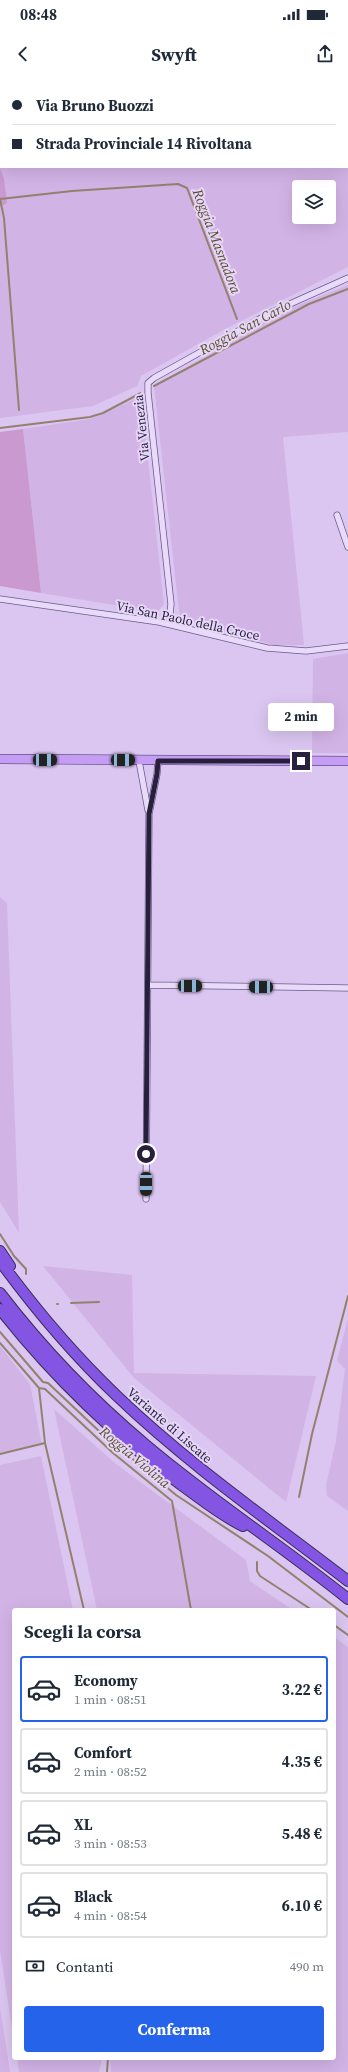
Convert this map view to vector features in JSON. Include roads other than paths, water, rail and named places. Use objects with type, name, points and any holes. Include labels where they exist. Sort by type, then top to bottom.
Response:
[{"type":"highway","points":[[0,1251],[39,1304],[121,1400]]},
{"type":"highway","name":"Variante di Liscate","points":[[0,1261],[46,1321],[121,1400],[196,1465],[348,1581]]},
{"type":"highway","points":[[0,1293],[50,1353],[103,1407],[156,1454],[348,1599]]},
{"type":"highway","points":[[0,1309],[59,1376],[137,1450],[223,1516],[262,1534]]},
{"type":"main road","points":[[0,759],[348,761]]},
{"type":"street","name":"Via Venezia","points":[[170,624],[172,615],[148,383],[154,378],[272,312],[348,278]]},
{"type":"street","points":[[337,515],[348,547]]},
{"type":"street","name":"Via San Paolo della Croce","points":[[0,600],[105,613],[170,624],[267,648],[306,651],[348,646]]},
{"type":"street","points":[[139,760],[149,814],[146,1199]]},
{"type":"street","points":[[149,814],[158,761]]},
{"type":"street","points":[[148,986],[348,988]]},
{"type":"waterway","name":"Roggia Masnadora","points":[[0,199],[72,191],[178,184],[187,188],[237,319]]},
{"type":"waterway","points":[[0,199],[4,218],[19,410]]},
{"type":"waterway","name":"Roggia San Carlo","points":[[154,386],[309,304],[348,289]]},
{"type":"waterway","name":"Roggia San Carlo","points":[[0,428],[90,417],[103,413],[141,393]]},
{"type":"waterway","points":[[0,1234],[14,1256],[26,1269],[26,1274]]},
{"type":"waterway","points":[[299,1497],[312,1434],[348,1296]]},
{"type":"waterway","points":[[71,1303],[99,1302]]},
{"type":"waterway","points":[[0,1332],[43,1382],[48,1383],[100,1432],[176,1495],[268,1556],[348,1617]]},
{"type":"waterway","name":"Roggia Violina","points":[[0,1343],[39,1388],[45,1389],[113,1453],[172,1501],[191,1608]]},
{"type":"waterway","name":"Roggia Violina","points":[[39,1388],[45,1443],[84,1608]]},
{"type":"waterway","name":"Roggia Violina","points":[[0,1454],[45,1443]]},
{"type":"waterway","points":[[257,1562],[257,1571],[260,1576],[309,1608]]},
{"type":"waterway","points":[[336,1626],[348,1635]]},
{"type":"waterway","name":"Roggia Violina","points":[[107,2072],[108,2060]]}]
